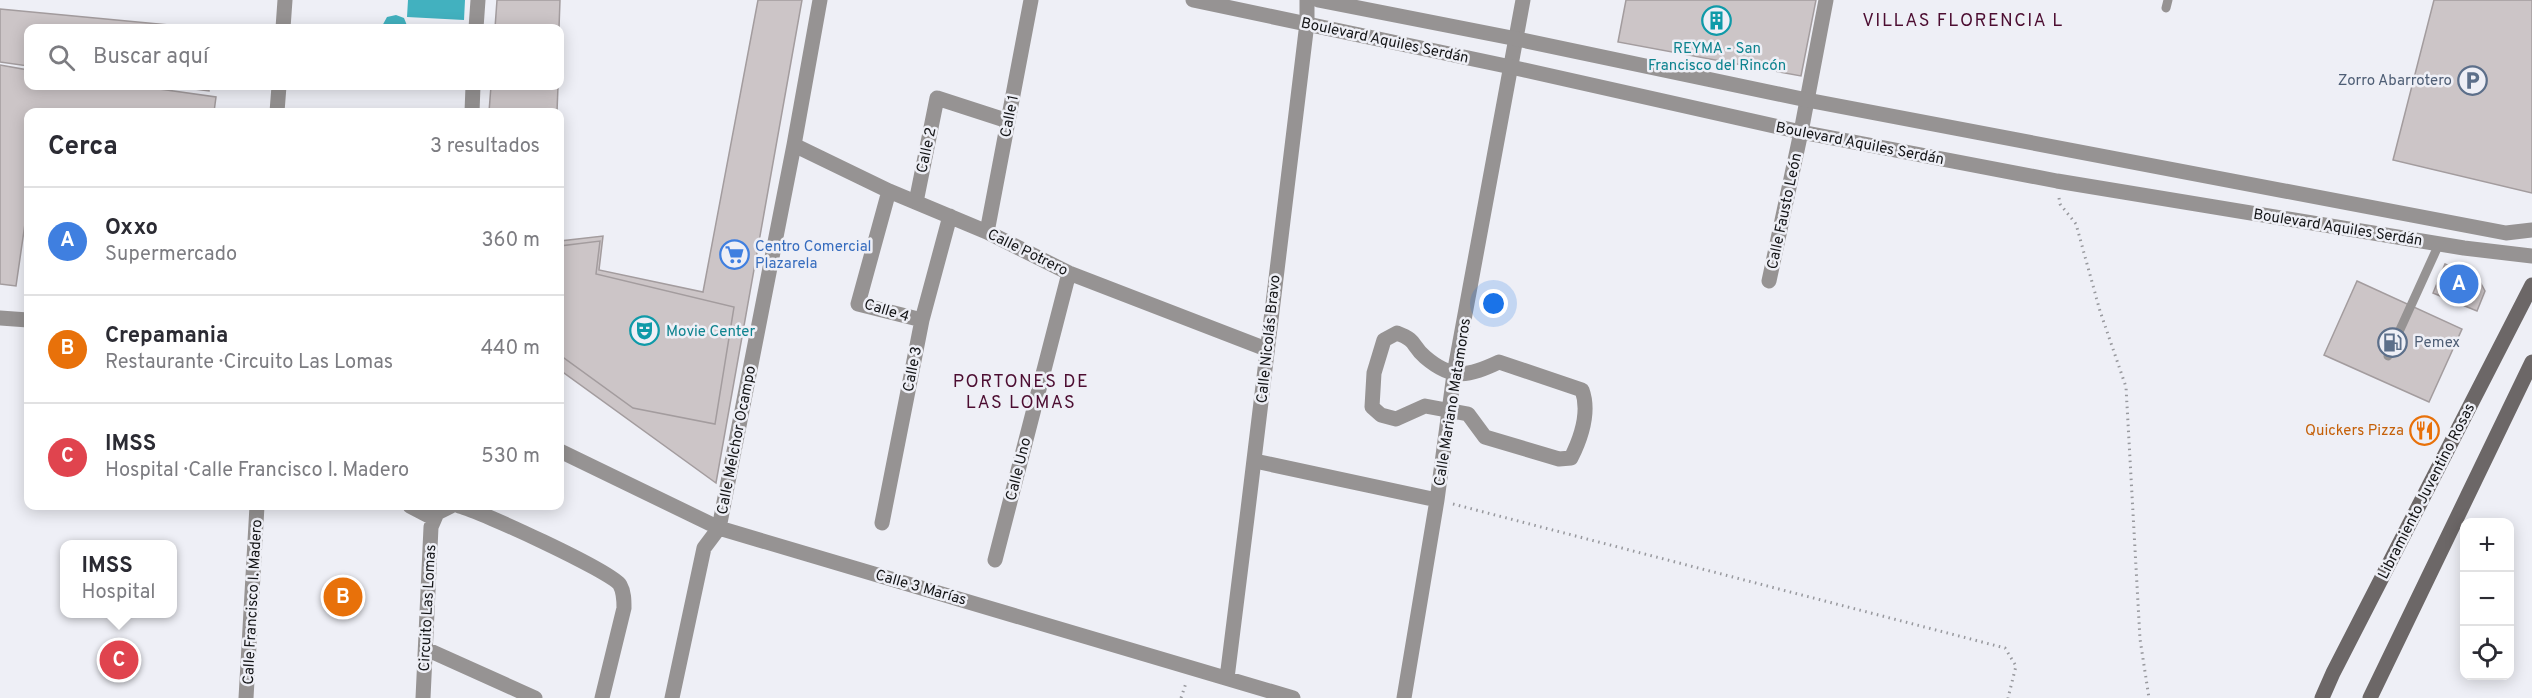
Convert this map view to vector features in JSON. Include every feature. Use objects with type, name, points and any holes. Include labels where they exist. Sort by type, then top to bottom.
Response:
[{"type":"main road","name":"Libramiento Juventino Rosas","points":[[2322,698],[2532,285]]},
{"type":"main road","points":[[2370,698],[2532,362]]},
{"type":"street","points":[[283,24],[285,0]]},
{"type":"street","points":[[476,24],[478,0]]},
{"type":"street","name":"Calle Melchor Ocampo","points":[[672,698],[704,548],[719,528],[820,0]]},
{"type":"street","name":"Calle 1","points":[[987,232],[1031,0]]},
{"type":"street","name":"Boulevard Aquiles Serdán","points":[[1193,0],[1511,67],[1801,132],[2057,181],[2439,244],[2532,256]]},
{"type":"street","name":"Calle Nicolás Bravo","points":[[1227,678],[1307,23],[1307,0]]},
{"type":"street","name":"Boulevard Aquiles Serdán","points":[[1318,0],[1807,100],[2506,233],[2532,230]]},
{"type":"street","name":"Calle Mariano Matamoros","points":[[1404,698],[1437,500],[1454,374],[1523,0]]},
{"type":"street","name":"Calle Fausto León","points":[[1769,281],[1826,0]]},
{"type":"street","points":[[278,108],[279,90]]},
{"type":"street","points":[[472,108],[473,90]]},
{"type":"street","name":"Calle 2","points":[[916,202],[937,98],[1008,121]]},
{"type":"street","name":"Calle Potrero","points":[[794,145],[890,191],[987,232],[1069,273],[1266,349]]},
{"type":"street","name":"Calle 4","points":[[890,191],[858,304],[922,321]]},
{"type":"street","name":"Calle 3","points":[[882,523],[922,321],[950,216]]},
{"type":"street","name":"Calle Uno","points":[[995,561],[1069,273]]},
{"type":"street","points":[[0,318],[24,320]]},
{"type":"street","points":[[1397,333],[1411,338],[1424,356],[1454,374],[1473,374],[1499,362],[1582,390],[1587,403],[1578,443],[1570,458],[1559,459],[1485,437],[1468,414],[1449,409],[1425,406],[1396,418],[1381,415],[1372,407],[1374,373],[1384,340],[1397,333]]},
{"type":"street","name":"Calle 3 Marías","points":[[564,453],[719,528],[1293,698]]},
{"type":"street","points":[[1255,461],[1437,500]]},
{"type":"street","name":"Calle Francisco I. Madero","points":[[246,698],[258,510]]},
{"type":"street","points":[[417,510],[433,519],[445,510]]},
{"type":"street","points":[[468,510],[599,569],[620,585],[624,597],[624,608],[602,698]]},
{"type":"street","name":"Circuito Las Lomas","points":[[423,698],[433,519]]},
{"type":"street","points":[[426,649],[535,698]]},
{"type":"lane","points":[[2388,356],[2439,244]]},
{"type":"path","points":[[2057,181],[2060,204],[2076,224],[2100,311],[2126,387],[2140,639],[2149,698]]},
{"type":"path","points":[[1437,500],[2005,648],[2016,666],[2008,698]]},
{"type":"water","points":[[408,0],[465,0],[464,20],[407,17]]},
{"type":"water","points":[[396,15],[404,18],[406,24],[383,24],[387,17]]},
{"type":"building","points":[[497,0],[560,0],[559,24],[495,24]]},
{"type":"building","name":"Centro Comercial Plazarela","points":[[758,0],[802,0],[716,483],[564,373],[564,241],[603,236],[599,270],[703,292]]},
{"type":"building","name":"REYMA - San Francisco del Rincón","points":[[1626,0],[1816,0],[1801,76],[1618,42]]},
{"type":"building","name":"Zorro Abarrotero","points":[[2434,0],[2532,0],[2532,193],[2393,160]]},
{"type":"building","points":[[0,9],[159,24],[24,24],[24,65],[0,62]]},
{"type":"building","points":[[0,65],[24,69],[24,90],[166,90],[216,97],[215,108],[24,108],[24,231],[16,286],[0,284]]},
{"type":"building","points":[[491,90],[558,90],[557,108],[489,108]]},
{"type":"building","name":"Movie Center","points":[[600,241],[596,274],[734,307],[715,424],[633,408],[564,358],[564,246]]},
{"type":"building","points":[[2445,264],[2478,278],[2485,291],[2477,311],[2433,293]]},
{"type":"building","name":"Pemex","points":[[2357,281],[2462,329],[2429,402],[2324,355]]},
{"type":"place","name":"REYMA - San Francisco del Rincón","points":[[1717,21]]},
{"type":"place","name":"Zorro Abarrotero","points":[[2473,80]]},
{"type":"place","name":"Centro Comercial Plazarela","points":[[734,255]]},
{"type":"place","name":"Oxxo","points":[[2459,284]]},
{"type":"place","name":"Movie Center","points":[[645,331]]},
{"type":"place","name":"Pemex","points":[[2393,342]]},
{"type":"place","name":"Quickers Pizza","points":[[2425,430]]},
{"type":"place","name":"Crepamania","points":[[343,597]]},
{"type":"place","name":"IMSS","points":[[119,660]]},
{"type":"district","name":"VILLAS FLORENCIA L","points":[[1963,20]]},
{"type":"district","name":"PORTONES DE LAS LOMAS","points":[[1021,391]]}]
